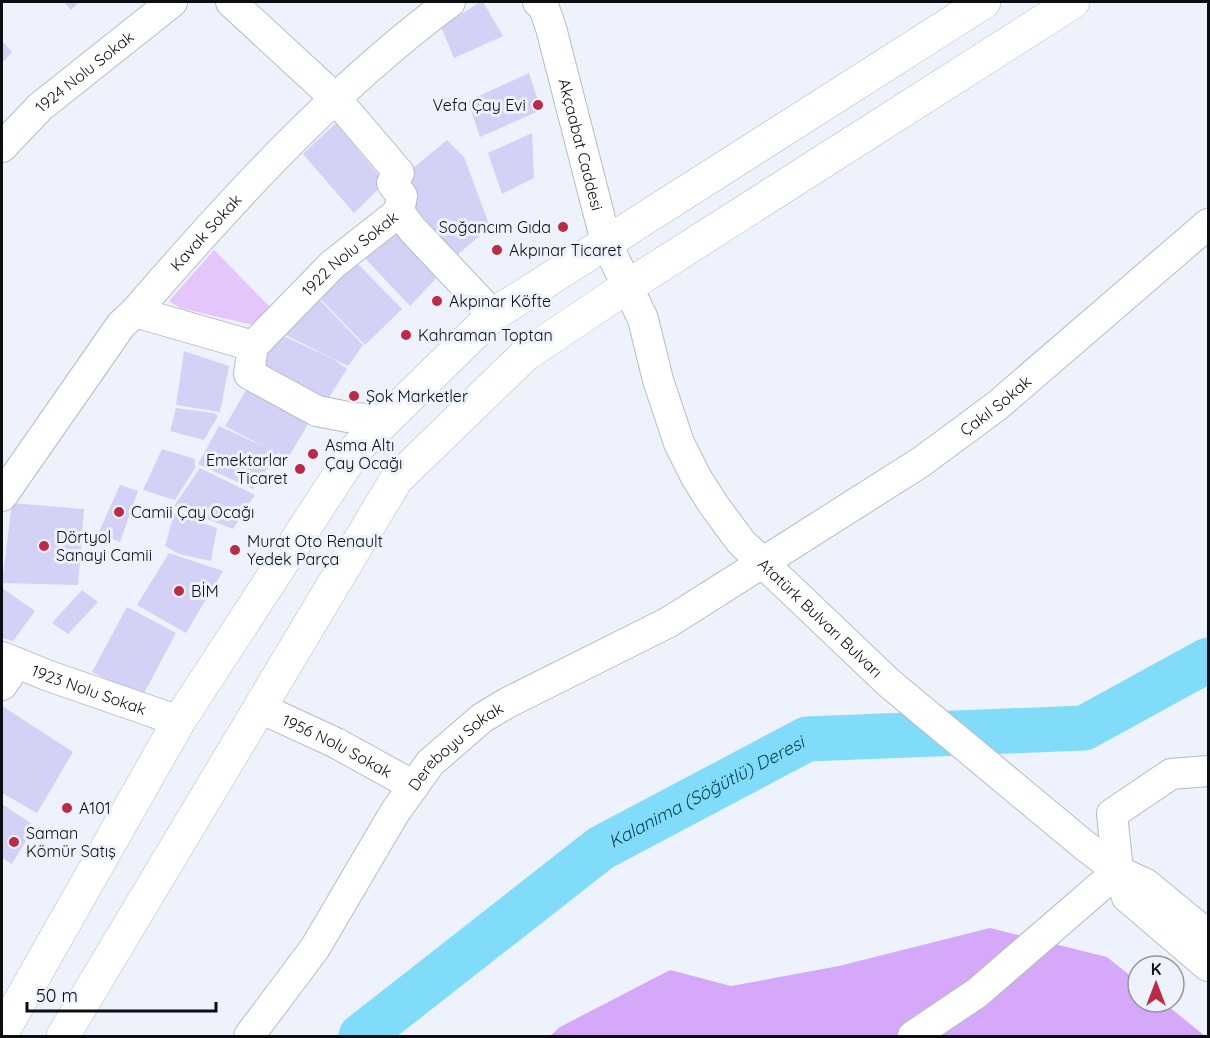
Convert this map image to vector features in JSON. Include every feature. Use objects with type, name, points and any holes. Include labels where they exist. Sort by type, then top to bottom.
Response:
[{"type":"main road","points":[[2,1034],[179,721],[356,448],[493,315],[984,2]]},
{"type":"main road","points":[[63,1036],[396,480],[525,355],[628,286],[1073,2]]},
{"type":"street","name":"1924 Nolu Sokak","points":[[2,147],[40,107],[172,2]]},
{"type":"street","points":[[231,2],[336,99],[399,173],[392,183],[402,196],[399,212]]},
{"type":"street","name":"Kavak Sokak","points":[[2,496],[121,325],[135,312],[216,218],[336,99],[410,32],[450,2]]},
{"type":"street","name":"Akçaabat Caddesi","points":[[538,2],[551,28],[606,242],[628,286]]},
{"type":"street","name":"1922 Nolu Sokak","points":[[253,346],[332,265],[399,212],[412,229],[493,315]]},
{"type":"street","name":"Çakıl Sokak","points":[[762,562],[921,462],[988,412],[1209,224]]},
{"type":"street","name":"Atatürk Bulvarı Bulvarı","points":[[628,286],[643,319],[658,380],[679,444],[713,504],[741,542],[889,683],[1084,845],[1118,871],[1146,884],[1209,935]]},
{"type":"street","points":[[135,312],[253,346],[249,374],[317,411],[353,418],[385,420]]},
{"type":"street","name":"Dereboyu Sokak","points":[[249,1036],[315,948],[356,874],[395,812],[430,763],[482,718],[507,703],[669,622],[762,562]]},
{"type":"street","name":"1923 Nolu Sokak","points":[[7,668],[179,721]]},
{"type":"street","name":"1956 Nolu Sokak","points":[[260,708],[336,743],[414,786]]},
{"type":"street","points":[[1209,771],[1171,774],[1113,814],[1118,871],[1127,897],[1209,966]]},
{"type":"street","points":[[913,1036],[977,993],[1118,871]]},
{"type":"shaded area","points":[[214,250],[273,310],[257,326],[180,308],[169,301]]},
{"type":"shaded area","points":[[990,928],[1107,957],[1126,972],[1126,1014],[1178,1014],[1205,1036],[550,1036],[560,1027],[670,970],[731,986],[839,966]]},
{"type":"building","points":[[64,2],[79,2],[71,10]]},
{"type":"building","points":[[483,2],[503,36],[454,58],[441,27]]},
{"type":"building","points":[[2,41],[12,52],[2,63]]},
{"type":"building","points":[[529,73],[541,110],[480,137],[468,101]]},
{"type":"building","points":[[336,123],[385,183],[354,213],[303,154]]},
{"type":"building","points":[[532,133],[534,178],[502,194],[488,153]]},
{"type":"building","points":[[447,140],[464,157],[490,227],[456,256],[395,183]]},
{"type":"building","points":[[395,226],[441,273],[410,306],[362,255]]},
{"type":"building","points":[[353,259],[402,309],[365,345],[315,293]]},
{"type":"building","points":[[314,294],[363,345],[348,366],[276,330]]},
{"type":"building","points":[[275,332],[333,359],[347,369],[323,407],[255,372]]},
{"type":"building","points":[[184,351],[229,366],[220,412],[176,405]]},
{"type":"building","points":[[252,380],[315,412],[288,458],[278,453],[253,489],[198,464],[219,426],[267,448],[225,426]]},
{"type":"building","points":[[176,408],[214,413],[218,416],[204,440],[170,431]]},
{"type":"building","points":[[162,449],[195,459],[195,468],[175,500],[143,490]]},
{"type":"building","points":[[200,468],[255,495],[233,529],[174,506]]},
{"type":"building","name":"Camii Çay Ocağı","points":[[120,485],[138,491],[120,542],[98,534]]},
{"type":"building","name":"Dörtyol Sanayi Camii","points":[[12,503],[84,509],[78,585],[2,583]]},
{"type":"building","points":[[176,513],[217,528],[211,561],[179,554],[165,546]]},
{"type":"building","points":[[169,553],[223,571],[186,633],[137,605]]},
{"type":"building","points":[[2,588],[35,611],[13,641],[2,638]]},
{"type":"building","points":[[82,590],[98,602],[68,634],[52,623]]},
{"type":"building","points":[[127,607],[176,633],[142,697],[92,672]]},
{"type":"building","points":[[2,706],[73,752],[37,813],[2,793]]},
{"type":"building","name":"Saman Kömür Satış","points":[[2,804],[35,826],[12,864],[2,858]]},
{"type":"waterway","name":"Kalanima (Söğütlü) Deresi","points":[[361,1036],[601,848],[807,739],[1084,728],[1208,660]]},
{"type":"place","name":"Vefa Çay Evi","points":[[538,105]]},
{"type":"place","name":"Soğancım Gıda","points":[[563,227]]},
{"type":"place","name":"Akpınar Ticaret","points":[[497,250]]},
{"type":"place","name":"Akpınar Köfte","points":[[437,301]]},
{"type":"place","name":"Kahraman Toptan","points":[[406,335]]},
{"type":"place","name":"Şok Marketler","points":[[354,396]]},
{"type":"place","name":"Asma Altı Çay Ocağı","points":[[313,454]]},
{"type":"place","name":"Emektarlar Ticaret","points":[[300,469]]},
{"type":"place","name":"Camii Çay Ocağı","points":[[119,512]]},
{"type":"place","name":"Dörtyol Sanayi Camii","points":[[44,546]]},
{"type":"place","name":"Murat Oto Renault Yedek Parça","points":[[235,550]]},
{"type":"place","name":"BİM","points":[[179,591]]},
{"type":"place","name":"A101","points":[[67,808]]},
{"type":"place","name":"Saman Kömür Satış","points":[[14,842]]}]
